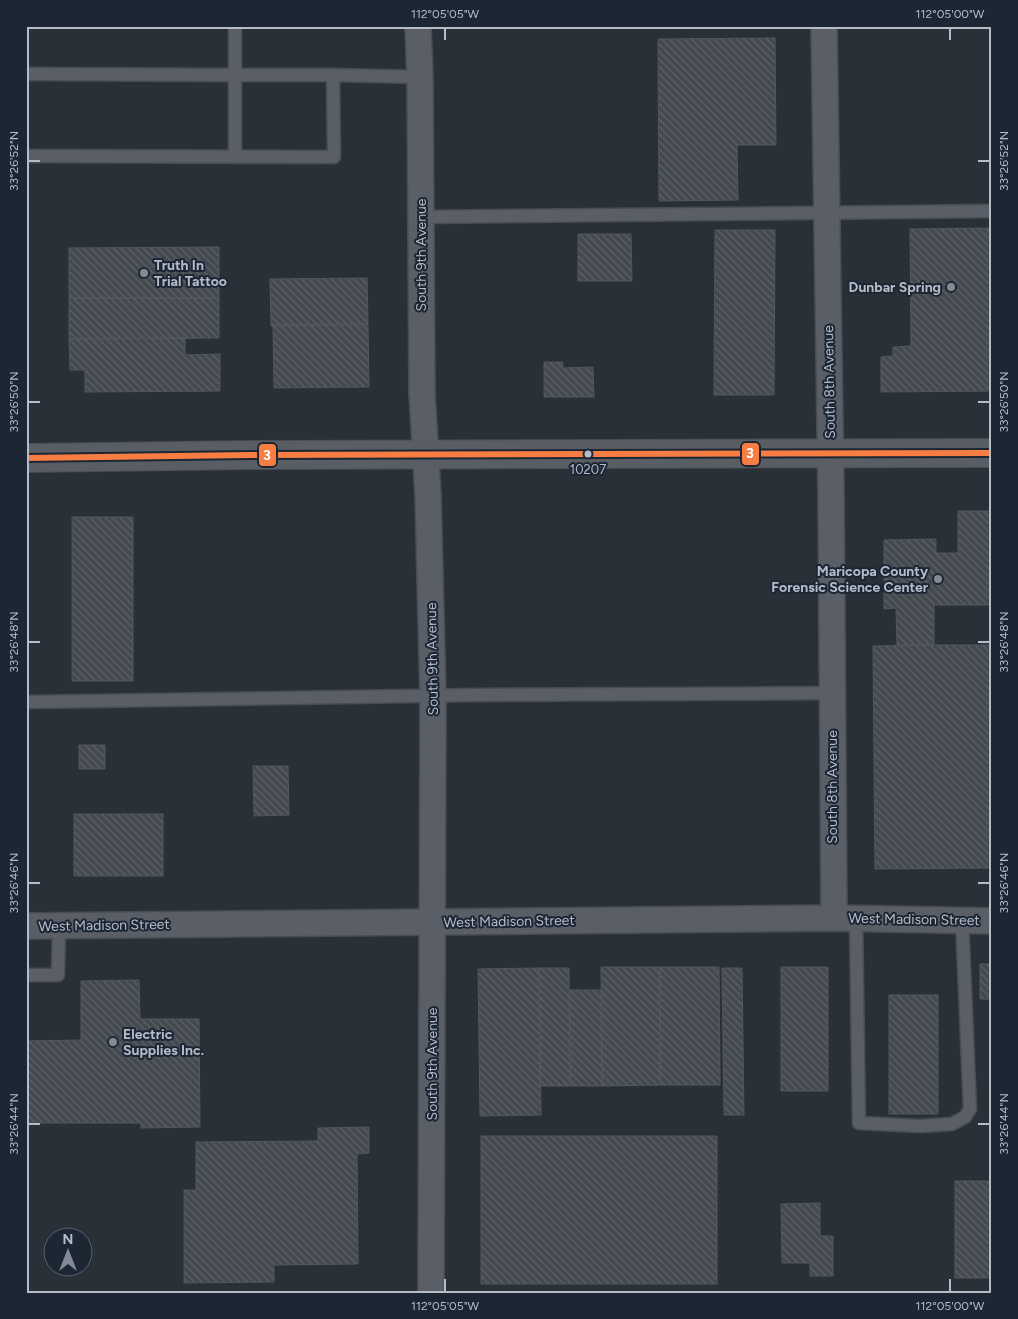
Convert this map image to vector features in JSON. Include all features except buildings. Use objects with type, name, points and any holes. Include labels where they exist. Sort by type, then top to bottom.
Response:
[{"type":"main road","points":[[26,458],[250,455],[992,453]]},
{"type":"street","name":"South 9th Avenue","points":[[418,26],[422,393],[428,495],[433,697],[430,1293]]},
{"type":"street","name":"South 8th Avenue","points":[[824,26],[832,693],[845,918]]},
{"type":"street","name":"West Madison Street","points":[[26,926],[845,918],[992,921]]},
{"type":"lane","points":[[234,26],[235,157]]},
{"type":"lane","points":[[26,74],[333,75],[420,78]]},
{"type":"lane","points":[[26,156],[334,157],[333,75]]},
{"type":"lane","points":[[420,218],[992,211]]},
{"type":"lane","points":[[26,702],[472,695],[832,693]]},
{"type":"lane","points":[[845,918],[859,1124],[920,1126],[952,1124],[964,1117],[970,1109],[962,920]]},
{"type":"lane","points":[[26,975],[58,975],[59,925]]},
{"type":"transit line","name":"3","points":[[26,458],[250,455],[992,453]]},
{"type":"place","name":"Truth In Trial Tattoo","points":[[144,273]]},
{"type":"place","name":"Dunbar Spring","points":[[951,287]]},
{"type":"place","name":"10207","points":[[588,454]]},
{"type":"place","name":"Maricopa County Forensic Science Center","points":[[938,579]]},
{"type":"place","name":"Electric Supplies Inc.","points":[[113,1042]]}]
